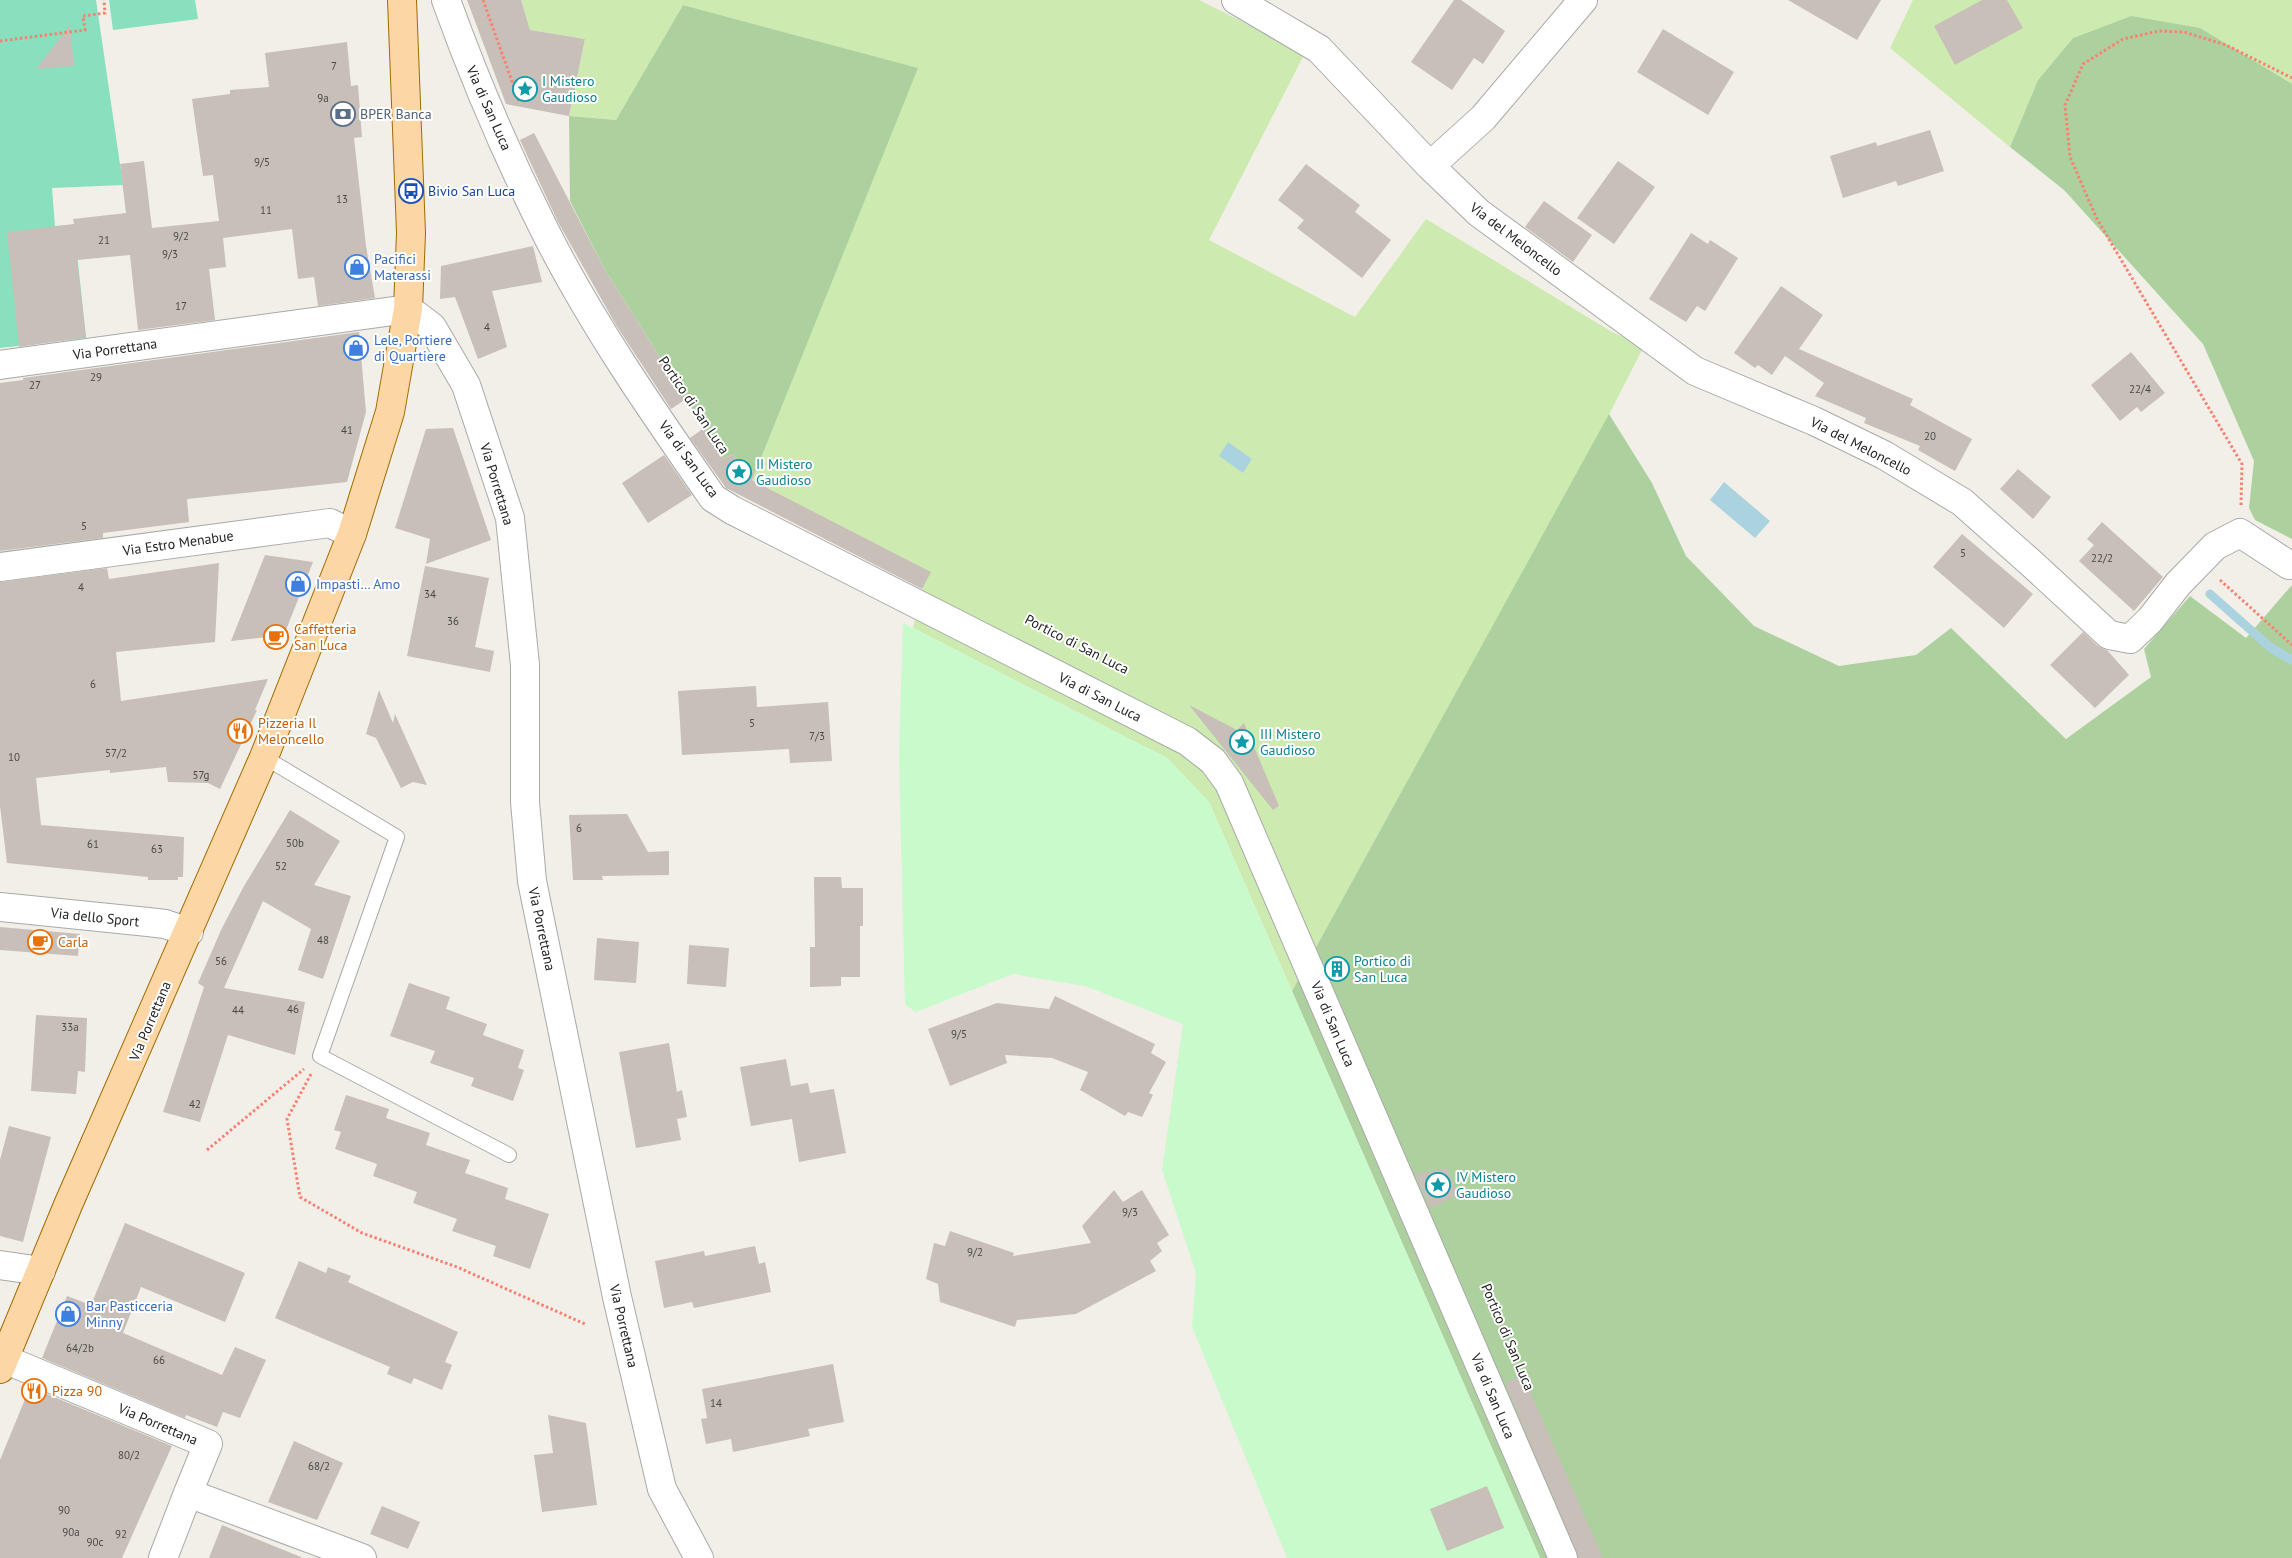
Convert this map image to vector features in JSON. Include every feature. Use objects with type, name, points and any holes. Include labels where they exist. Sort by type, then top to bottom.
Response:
[{"type":"main road","name":"Via Porrettana","points":[[2,1364],[264,757],[352,534],[390,412],[408,310],[411,233],[411,191],[402,0]]},
{"type":"street","name":"Via di San Luca","points":[[446,0],[472,70],[544,230],[602,331],[713,498],[1187,741],[1213,762],[1229,783],[1563,1558]]},
{"type":"street","name":"Via del Meloncello","points":[[1236,0],[1319,49],[1430,166],[1479,213],[1695,371],[1814,421],[1884,455],[1962,502],[2031,562],[2109,635],[2130,638],[2150,620],[2199,561],[2215,546],[2240,533]]},
{"type":"street","points":[[1430,166],[1483,118],[1583,0]]},
{"type":"street","name":"Via Porrettana","points":[[0,365],[408,310],[432,327],[466,386],[510,518],[525,665],[524,802],[532,881],[617,1297],[662,1489],[699,1558]]},
{"type":"street","name":"Via Estro Menabue","points":[[0,567],[330,523],[352,534]]},
{"type":"street","points":[[2240,533],[2289,565]]},
{"type":"street","name":"Via dello Sport","points":[[0,907],[164,924],[189,932]]},
{"type":"street","points":[[0,1265],[41,1271]]},
{"type":"street","name":"Via Porrettana","points":[[2,1364],[208,1444],[163,1558]]},
{"type":"street","points":[[188,1493],[362,1558]]},
{"type":"lane","points":[[264,757],[397,837],[320,1056],[509,1155]]},
{"type":"path","points":[[0,41],[85,30],[83,16],[105,13],[104,0]]},
{"type":"path","points":[[483,0],[522,110]]},
{"type":"path","points":[[2240,533],[2242,464],[2196,388],[2145,297],[2097,219],[2070,157],[2065,105],[2083,64],[2122,39],[2159,31],[2184,32],[2226,45],[2292,78]]},
{"type":"path","points":[[2199,561],[2292,645]]},
{"type":"path","points":[[207,1150],[320,1056]]},
{"type":"path","points":[[320,1056],[287,1119],[300,1197],[362,1232],[458,1268],[585,1324]]},
{"type":"green space","points":[[0,0],[96,0],[123,185],[52,188],[55,226],[74,225],[86,338],[0,348]]},
{"type":"green space","points":[[109,0],[195,0],[198,19],[113,30]]},
{"type":"green space","points":[[521,0],[1199,0],[1305,53],[1209,240],[1355,317],[1426,219],[1612,332],[1644,346],[1598,436],[1292,991],[1209,802],[1167,758],[913,628],[927,570],[752,480],[917,68],[683,5],[616,120],[569,116],[585,39],[530,30]]},
{"type":"green space","points":[[1913,0],[2292,0],[2292,84],[2131,16],[2073,38],[2038,80],[2010,147],[1890,48]]},
{"type":"green space","points":[[683,5],[918,68],[755,473],[733,455],[723,458],[604,268],[570,201],[569,116],[616,120]]},
{"type":"green space","points":[[2131,16],[2200,28],[2292,84],[2292,539],[2255,520],[2249,508],[2254,461],[2203,344],[2064,190],[2010,147],[2038,80],[2073,38]]},
{"type":"green space","points":[[1609,414],[1652,483],[1686,556],[1754,626],[1839,666],[1916,655],[1951,628],[2066,739],[2151,677],[2144,649],[2190,596],[2246,638],[2292,585],[2292,1558],[1540,1558],[1292,991]]},
{"type":"green space","points":[[903,623],[1167,758],[1209,802],[1540,1558],[1287,1558],[1192,1327],[1196,1273],[1162,1170],[1183,1024],[1085,986],[1013,974],[916,1012],[905,1005],[899,755]]},
{"type":"water","points":[[1228,442],[1252,459],[1243,473],[1219,456]]},
{"type":"water","points":[[1724,482],[1770,521],[1755,538],[1710,500]]},
{"type":"building","points":[[467,0],[521,0],[530,30],[585,39],[569,116],[506,104]]},
{"type":"building","points":[[1454,0],[1461,0],[1505,31],[1483,64],[1474,58],[1452,90],[1411,62]]},
{"type":"building","points":[[1788,0],[1881,0],[1857,40]]},
{"type":"building","points":[[1982,0],[2007,0],[2023,28],[1955,65],[1934,26]]},
{"type":"building","points":[[70,25],[74,66],[36,69]]},
{"type":"building","points":[[1663,29],[1734,72],[1708,115],[1637,72]]},
{"type":"building","points":[[347,42],[351,86],[358,85],[362,137],[354,138],[366,246],[375,298],[318,306],[314,277],[298,279],[292,229],[223,238],[226,267],[209,269],[215,320],[138,330],[130,255],[77,260],[86,337],[19,347],[7,232],[74,224],[73,219],[126,213],[120,164],[144,161],[152,228],[219,221],[213,175],[203,176],[192,99],[230,94],[230,90],[269,87],[265,53]]},
{"type":"building","points":[[1930,130],[1944,171],[1898,186],[1896,181],[1843,198],[1830,156],[1876,142],[1877,146]]},
{"type":"building","points":[[534,133],[604,268],[686,399],[671,409],[616,325],[558,222],[520,140]]},
{"type":"building","points":[[1618,161],[1655,187],[1614,244],[1577,218]]},
{"type":"building","points":[[1306,164],[1360,205],[1355,212],[1391,240],[1362,278],[1297,228],[1304,220],[1278,200]]},
{"type":"building","points":[[1544,201],[1592,235],[1573,262],[1525,227]]},
{"type":"building","points":[[1691,233],[1708,244],[1710,240],[1738,258],[1705,311],[1697,306],[1686,322],[1649,299]]},
{"type":"building","points":[[533,246],[542,282],[492,291],[507,347],[478,359],[455,297],[440,299],[441,266]]},
{"type":"building","points":[[1781,286],[1823,315],[1799,349],[1913,399],[1910,405],[1972,439],[1955,471],[1918,450],[1920,446],[1864,423],[1866,418],[1815,396],[1824,383],[1785,356],[1772,375],[1758,365],[1755,368],[1734,353]]},
{"type":"building","points":[[359,332],[366,412],[347,482],[187,499],[189,522],[103,533],[103,538],[0,551],[0,383],[23,380],[23,378]]},
{"type":"building","points":[[2131,352],[2165,393],[2141,412],[2137,407],[2120,421],[2091,385]]},
{"type":"building","points":[[453,428],[491,540],[426,564],[430,539],[395,528],[426,429]]},
{"type":"building","points":[[704,428],[723,458],[733,455],[755,473],[752,480],[931,572],[922,589],[726,488],[690,438]]},
{"type":"building","points":[[664,455],[692,495],[648,523],[622,483]]},
{"type":"building","points":[[2018,469],[2051,497],[2033,519],[2000,489]]},
{"type":"building","points":[[2102,522],[2163,577],[2134,611],[2079,561],[2094,545],[2087,539]]},
{"type":"building","points":[[1962,534],[2033,594],[2004,628],[1933,567]]},
{"type":"building","points":[[265,555],[313,562],[284,635],[231,641]]},
{"type":"building","points":[[219,563],[215,642],[116,652],[121,701],[268,679],[255,710],[257,710],[220,789],[208,783],[168,782],[166,767],[110,773],[110,770],[36,778],[41,825],[184,837],[183,877],[178,877],[178,880],[148,880],[148,877],[7,863],[0,806],[0,582],[107,568],[109,579]]},
{"type":"building","points":[[425,566],[489,578],[475,647],[494,651],[490,672],[407,656]]},
{"type":"building","points":[[2083,632],[2098,646],[2108,651],[2129,675],[2095,708],[2050,665]]},
{"type":"building","points":[[756,686],[757,707],[828,702],[832,761],[790,763],[789,749],[682,755],[678,691]]},
{"type":"building","points":[[379,690],[393,723],[395,714],[427,785],[413,782],[401,788],[376,738],[366,734]]},
{"type":"building","points":[[1189,705],[1237,730],[1244,723],[1279,806],[1273,810]]},
{"type":"building","points":[[290,810],[340,841],[314,885],[351,896],[323,979],[298,970],[311,929],[263,901],[224,988],[305,1002],[295,1055],[228,1035],[200,1122],[163,1112],[204,987],[198,983],[222,928],[244,886]]},
{"type":"building","points":[[627,814],[648,852],[669,851],[669,875],[602,876],[603,880],[573,880],[569,815]]},
{"type":"building","points":[[814,877],[841,877],[842,888],[863,888],[863,926],[860,926],[860,977],[841,977],[841,986],[810,987],[810,947],[815,947]]},
{"type":"building","name":"Carla","points":[[0,927],[80,934],[78,956],[0,950]]},
{"type":"building","points":[[597,938],[639,942],[636,983],[594,980]]},
{"type":"building","points":[[689,945],[729,948],[726,987],[687,984]]},
{"type":"building","points":[[409,983],[450,997],[446,1009],[487,1024],[483,1035],[524,1050],[518,1068],[524,1070],[513,1101],[471,1086],[474,1078],[430,1063],[435,1051],[390,1036]]},
{"type":"building","points":[[1055,996],[1155,1044],[1151,1053],[1166,1062],[1149,1093],[1153,1095],[1142,1117],[1128,1112],[1125,1116],[1080,1090],[1088,1072],[1052,1058],[1005,1055],[1007,1063],[950,1086],[928,1029],[997,1003],[1049,1009]]},
{"type":"building","points":[[36,1015],[87,1018],[85,1072],[78,1071],[76,1094],[31,1091]]},
{"type":"building","points":[[669,1043],[677,1092],[682,1090],[687,1117],[677,1119],[681,1140],[636,1148],[619,1052]]},
{"type":"building","points":[[786,1059],[791,1086],[808,1083],[810,1093],[834,1089],[846,1153],[799,1162],[792,1119],[751,1126],[740,1067]]},
{"type":"building","points":[[346,1095],[389,1109],[386,1118],[430,1133],[426,1145],[470,1160],[465,1173],[508,1188],[505,1199],[549,1214],[530,1269],[493,1256],[496,1246],[452,1231],[457,1219],[413,1203],[417,1192],[373,1176],[377,1164],[335,1149],[341,1132],[334,1130]]},
{"type":"building","points":[[9,1126],[51,1137],[23,1242],[0,1236],[0,1160]]},
{"type":"building","points":[[1447,1168],[1458,1195],[1430,1209],[1415,1174]]},
{"type":"building","points":[[1114,1190],[1123,1202],[1142,1190],[1169,1235],[1157,1243],[1162,1251],[1150,1261],[1156,1271],[1076,1314],[1017,1320],[1015,1327],[940,1302],[938,1284],[926,1279],[934,1243],[945,1246],[950,1231],[1014,1253],[1013,1256],[1091,1243],[1082,1226]]},
{"type":"building","points":[[125,1223],[245,1273],[225,1322],[141,1287],[123,1333],[222,1375],[235,1347],[266,1360],[240,1418],[223,1412],[217,1427],[186,1415],[185,1418],[42,1358],[67,1296],[91,1305]]},
{"type":"building","points":[[755,1246],[759,1264],[765,1262],[771,1292],[694,1308],[692,1302],[664,1308],[655,1261],[704,1251],[705,1256]]},
{"type":"building","points":[[299,1261],[326,1273],[328,1267],[351,1276],[348,1282],[458,1332],[445,1362],[452,1365],[442,1390],[414,1378],[411,1384],[387,1374],[390,1367],[275,1318]]},
{"type":"building","points":[[833,1364],[844,1422],[808,1429],[810,1436],[733,1452],[731,1439],[706,1444],[701,1419],[707,1418],[702,1389]]},
{"type":"building","points":[[1523,1375],[1603,1558],[1578,1558],[1505,1383]]},
{"type":"building","points":[[30,1387],[172,1446],[122,1558],[0,1558],[0,1460]]},
{"type":"building","points":[[548,1415],[586,1423],[597,1505],[542,1512],[534,1455],[553,1453]]},
{"type":"building","points":[[294,1441],[343,1463],[317,1520],[268,1502]]},
{"type":"building","points":[[1487,1486],[1504,1528],[1447,1551],[1430,1509]]},
{"type":"building","points":[[382,1506],[420,1522],[408,1549],[370,1534]]},
{"type":"building","points":[[222,1525],[301,1557],[301,1558],[209,1558]]},
{"type":"waterway","points":[[2210,594],[2271,648],[2292,660]]},
{"type":"place","name":"I Mistero Gaudioso","points":[[525,89]]},
{"type":"place","name":"BPER Banca","points":[[343,114]]},
{"type":"place","name":"Bivio San Luca","points":[[411,191]]},
{"type":"place","name":"Pacifici Materassi","points":[[357,267]]},
{"type":"place","name":"Lele, Portiere di Quartiere","points":[[356,348]]},
{"type":"place","name":"II Mistero Gaudioso","points":[[739,472]]},
{"type":"place","name":"Impasti… Amo","points":[[298,584]]},
{"type":"place","name":"Caffetteria San Luca","points":[[276,637]]},
{"type":"place","name":"Pizzeria Il Meloncello","points":[[240,731]]},
{"type":"place","name":"III Mistero Gaudioso","points":[[1242,742]]},
{"type":"place","name":"Carla","points":[[40,942]]},
{"type":"place","name":"Portico di San Luca","points":[[1337,969]]},
{"type":"place","name":"IV Mistero Gaudioso","points":[[1438,1185]]},
{"type":"place","name":"Bar Pasticceria Minny","points":[[68,1314]]},
{"type":"place","name":"Pizza 90","points":[[34,1391]]}]
